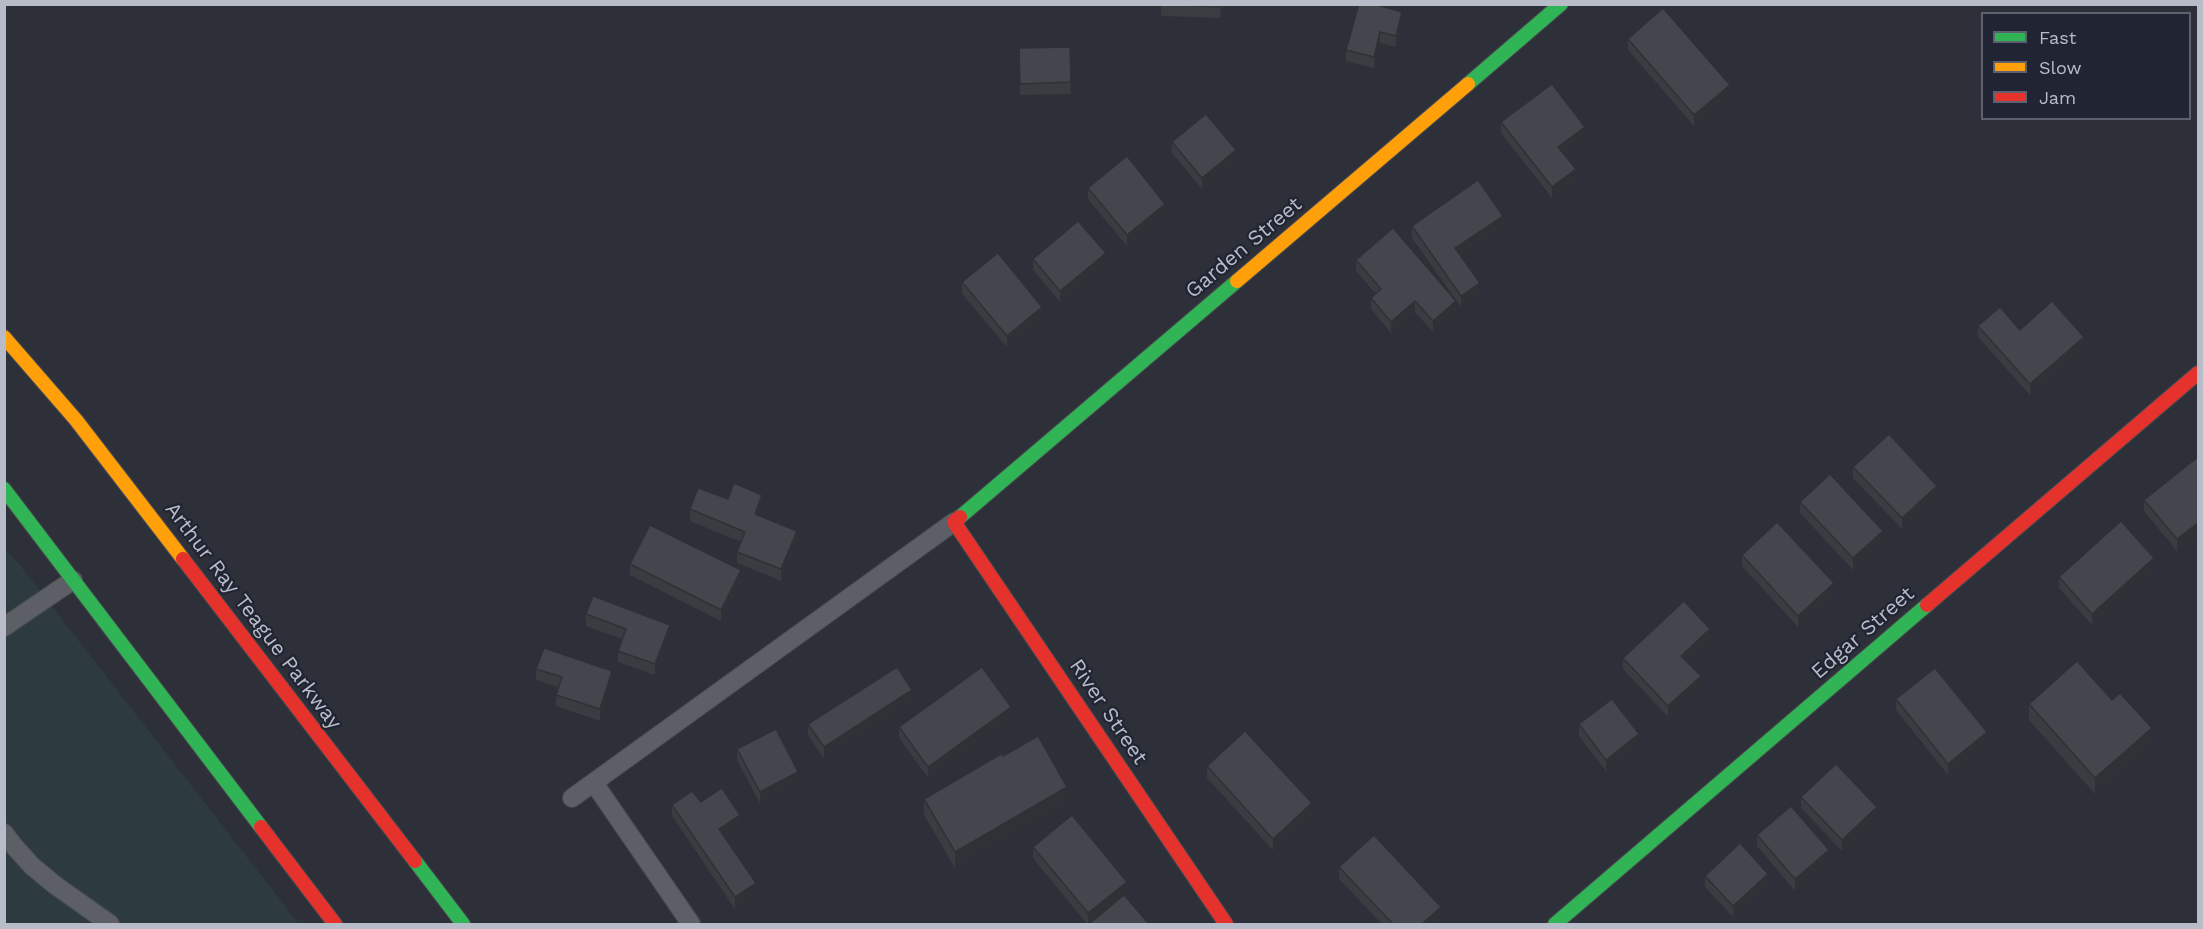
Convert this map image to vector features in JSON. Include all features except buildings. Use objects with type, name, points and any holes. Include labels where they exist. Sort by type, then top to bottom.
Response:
[{"type":"street","name":"Garden Street","points":[[954,522],[1561,4]]},
{"type":"street","name":"Arthur Ray Teague Parkway","points":[[4,337],[83,429],[463,924]]},
{"type":"street","name":"Edgar Street","points":[[1555,924],[2199,373]]},
{"type":"street","points":[[4,489],[334,924]]},
{"type":"street","name":"River Street","points":[[954,522],[1226,924]]},
{"type":"lane","points":[[572,798],[954,522]]},
{"type":"lane","points":[[4,627],[73,580]]},
{"type":"lane","points":[[594,783],[691,924]]},
{"type":"lane","points":[[4,832],[32,866],[110,924]]},
{"type":"shaded area","points":[[4,548],[19,564],[299,924],[5,924]]},
{"type":"traffic: fast","points":[[1468,84],[1561,4]]},
{"type":"traffic: fast","points":[[960,517],[1237,281]]},
{"type":"traffic: fast","points":[[4,489],[261,827]]},
{"type":"traffic: fast","points":[[1555,924],[1927,605]]},
{"type":"traffic: fast","points":[[415,861],[463,924]]},
{"type":"traffic: slow","points":[[1237,281],[1468,84]]},
{"type":"traffic: slow","points":[[4,337],[76,420],[183,559]]},
{"type":"traffic: jam","points":[[1927,605],[2198,373]]},
{"type":"traffic: jam","points":[[960,517],[954,522],[1226,924]]},
{"type":"traffic: jam","points":[[183,559],[415,861]]},
{"type":"traffic: jam","points":[[261,827],[335,924]]}]
